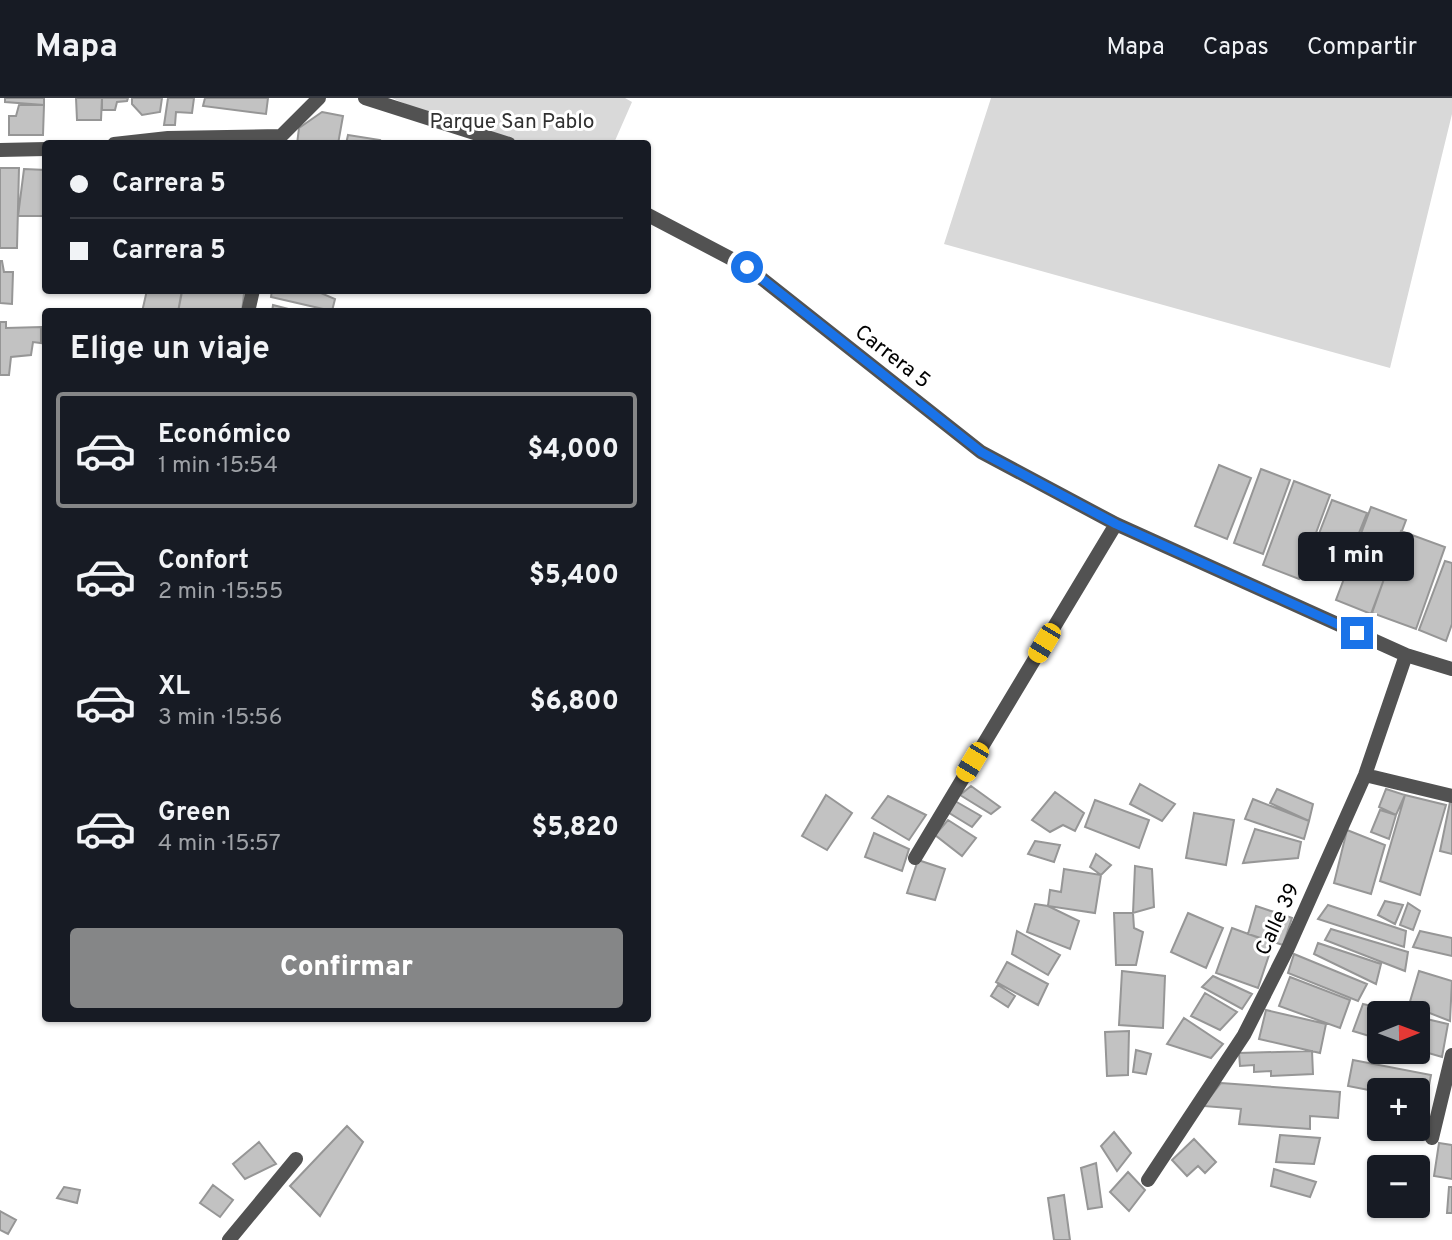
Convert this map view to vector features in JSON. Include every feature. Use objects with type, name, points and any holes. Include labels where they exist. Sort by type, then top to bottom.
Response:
[{"type":"street","points":[[150,140],[281,140],[318,98]]},
{"type":"street","points":[[365,98],[496,140]]},
{"type":"street","points":[[0,150],[42,149]]},
{"type":"street","name":"Carrera 5","points":[[651,217],[747,267],[981,452],[1116,524],[1406,655],[1452,669]]},
{"type":"street","points":[[915,858],[1116,524]]},
{"type":"street","name":"Calle 39","points":[[1148,1180],[1244,1035],[1288,948],[1366,775],[1406,655]]},
{"type":"street","points":[[1366,775],[1452,796]]},
{"type":"street","points":[[1432,1138],[1452,1055]]},
{"type":"street","points":[[229,1240],[296,1159]]},
{"type":"green space","name":"Parque San Pablo","points":[[392,98],[625,98],[632,102],[615,140],[496,140],[465,130]]},
{"type":"green space","points":[[991,98],[1452,98],[1452,114],[1390,368],[944,244]]},
{"type":"building","points":[[5,98],[44,98],[44,105],[5,102]]},
{"type":"building","points":[[76,98],[102,98],[101,120],[77,120]]},
{"type":"building","points":[[102,98],[128,98],[127,101],[117,102],[115,110],[102,110]]},
{"type":"building","points":[[132,98],[162,98],[160,112],[142,115],[132,104]]},
{"type":"building","points":[[168,98],[194,98],[192,113],[176,112],[175,125],[164,125]]},
{"type":"building","points":[[205,98],[268,98],[266,114],[203,106]]},
{"type":"building","points":[[19,105],[44,105],[43,135],[9,135],[9,116],[16,116]]},
{"type":"building","points":[[322,112],[343,116],[339,140],[298,140],[299,128]]},
{"type":"building","points":[[348,135],[380,140],[347,140]]},
{"type":"building","points":[[0,168],[19,168],[17,248],[0,248]]},
{"type":"building","points":[[24,169],[42,170],[42,216],[18,216]]},
{"type":"building","points":[[0,261],[4,272],[13,272],[12,304],[0,303]]},
{"type":"building","points":[[146,294],[182,294],[179,308],[143,308]]},
{"type":"building","points":[[181,294],[244,294],[242,308],[179,308]]},
{"type":"building","points":[[271,294],[323,294],[335,299],[333,308],[319,308],[271,297]]},
{"type":"building","points":[[0,322],[6,322],[6,328],[41,327],[41,343],[33,342],[31,355],[11,357],[9,375],[0,375]]},
{"type":"building","points":[[1219,465],[1251,478],[1227,539],[1195,526]]},
{"type":"building","points":[[1261,469],[1290,480],[1263,554],[1234,543]]},
{"type":"building","points":[[1294,481],[1330,495],[1299,579],[1263,565]]},
{"type":"building","points":[[1332,500],[1367,513],[1344,570],[1310,557]]},
{"type":"building","points":[[1371,507],[1406,520],[1371,614],[1336,600]]},
{"type":"building","points":[[1401,531],[1445,547],[1416,629],[1372,613]]},
{"type":"building","points":[[1445,561],[1452,563],[1452,624],[1446,641],[1419,630]]},
{"type":"building","points":[[1140,784],[1175,804],[1162,821],[1130,804]]},
{"type":"building","points":[[971,786],[1000,807],[991,814],[960,795]]},
{"type":"building","points":[[1277,789],[1313,804],[1309,821],[1270,803]]},
{"type":"building","points":[[1386,789],[1405,795],[1396,815],[1379,807]]},
{"type":"building","points":[[1055,792],[1084,813],[1075,831],[1063,825],[1050,832],[1032,820]]},
{"type":"building","points":[[826,795],[852,813],[827,850],[802,836]]},
{"type":"building","points":[[1405,795],[1446,805],[1420,895],[1380,881]]},
{"type":"building","points":[[888,796],[926,815],[909,840],[872,818]]},
{"type":"building","points":[[1253,799],[1309,821],[1304,839],[1245,819]]},
{"type":"building","points":[[1095,800],[1149,820],[1139,848],[1085,827]]},
{"type":"building","points":[[955,801],[981,816],[972,827],[946,811]]},
{"type":"building","points":[[1452,802],[1452,854],[1440,851]]},
{"type":"building","points":[[1380,810],[1396,815],[1389,839],[1371,832]]},
{"type":"building","points":[[1194,813],[1234,820],[1226,865],[1186,858]]},
{"type":"building","points":[[948,820],[976,838],[962,856],[935,835]]},
{"type":"building","points":[[1255,829],[1301,842],[1298,858],[1243,863]]},
{"type":"building","points":[[1347,830],[1385,845],[1371,894],[1334,883]]},
{"type":"building","points":[[874,833],[909,849],[902,871],[865,857]]},
{"type":"building","points":[[1035,841],[1060,845],[1054,862],[1028,854]]},
{"type":"building","points":[[1096,854],[1111,865],[1101,875],[1090,867]]},
{"type":"building","points":[[918,860],[945,869],[935,900],[907,893]]},
{"type":"building","points":[[1135,866],[1152,869],[1154,907],[1133,913]]},
{"type":"building","points":[[1064,869],[1101,875],[1095,913],[1048,906],[1050,890],[1061,892]]},
{"type":"building","points":[[1385,901],[1403,905],[1395,924],[1378,915]]},
{"type":"building","points":[[1408,903],[1420,911],[1413,930],[1400,925]]},
{"type":"building","points":[[1035,904],[1048,906],[1079,921],[1070,949],[1027,932]]},
{"type":"building","points":[[1328,905],[1406,931],[1404,947],[1318,919]]},
{"type":"building","points":[[1256,906],[1292,918],[1283,945],[1248,934]]},
{"type":"building","points":[[1114,913],[1133,913],[1134,928],[1143,932],[1136,965],[1116,965]]},
{"type":"building","points":[[1188,913],[1223,928],[1206,968],[1171,952]]},
{"type":"building","points":[[1232,928],[1273,943],[1258,988],[1216,973]]},
{"type":"building","points":[[1331,929],[1408,952],[1405,971],[1325,940]]},
{"type":"building","points":[[1017,931],[1060,955],[1048,975],[1012,954]]},
{"type":"building","points":[[1420,931],[1452,938],[1452,956],[1413,947]]},
{"type":"building","points":[[1318,943],[1381,964],[1376,984],[1314,954]]},
{"type":"building","points":[[1294,954],[1367,984],[1358,1001],[1288,973]]},
{"type":"building","points":[[1007,962],[1048,984],[1038,1005],[996,982]]},
{"type":"building","points":[[1122,971],[1165,976],[1163,1028],[1119,1025]]},
{"type":"building","points":[[1419,971],[1452,981],[1450,1021],[1430,1013],[1430,1001],[1410,1001]]},
{"type":"building","points":[[1213,976],[1252,994],[1242,1009],[1202,987]]},
{"type":"building","points":[[1290,977],[1350,1000],[1340,1028],[1279,1006]]},
{"type":"building","points":[[998,985],[1015,996],[1008,1007],[991,996]]},
{"type":"building","points":[[1205,993],[1237,1012],[1220,1030],[1191,1016]]},
{"type":"building","points":[[1363,1004],[1367,1005],[1367,1035],[1353,1031]]},
{"type":"building","points":[[1266,1010],[1326,1024],[1320,1053],[1259,1039]]},
{"type":"building","points":[[1184,1018],[1223,1044],[1211,1058],[1167,1044]]},
{"type":"building","points":[[1430,1020],[1448,1024],[1442,1057],[1430,1054]]},
{"type":"building","points":[[1129,1031],[1128,1075],[1107,1076],[1105,1032]]},
{"type":"building","points":[[1136,1050],[1151,1054],[1146,1074],[1133,1072]]},
{"type":"building","points":[[1312,1051],[1313,1074],[1271,1076],[1271,1071],[1254,1072],[1254,1065],[1240,1066],[1239,1053]]},
{"type":"building","points":[[1353,1060],[1431,1075],[1430,1080],[1430,1078],[1367,1078],[1367,1090],[1348,1086]]},
{"type":"building","points":[[1221,1083],[1340,1092],[1338,1118],[1310,1116],[1310,1129],[1239,1124],[1241,1109],[1203,1106]]},
{"type":"building","points":[[347,1126],[363,1142],[320,1216],[290,1186]]},
{"type":"building","points":[[1114,1132],[1131,1153],[1117,1171],[1101,1146]]},
{"type":"building","points":[[1280,1135],[1320,1138],[1314,1164],[1276,1162]]},
{"type":"building","points":[[1194,1139],[1216,1162],[1205,1173],[1198,1166],[1187,1176],[1172,1160]]},
{"type":"building","points":[[259,1142],[276,1164],[245,1179],[233,1164]]},
{"type":"building","points":[[1439,1143],[1452,1145],[1452,1179],[1434,1176]]},
{"type":"building","points":[[1096,1163],[1102,1207],[1088,1209],[1081,1168]]},
{"type":"building","points":[[1274,1169],[1316,1182],[1310,1197],[1271,1186]]},
{"type":"building","points":[[1128,1172],[1145,1190],[1129,1211],[1110,1192]]},
{"type":"building","points":[[213,1185],[233,1200],[220,1217],[200,1203]]},
{"type":"building","points":[[64,1187],[80,1190],[77,1203],[57,1198]]},
{"type":"building","points":[[1449,1187],[1452,1187],[1452,1213],[1447,1213]]},
{"type":"building","points":[[1064,1195],[1070,1240],[1054,1240],[1048,1198]]},
{"type":"building","points":[[0,1211],[16,1220],[8,1234],[0,1230]]},
{"type":"route","points":[[747,267],[981,452],[1116,524],[1357,633]]}]
